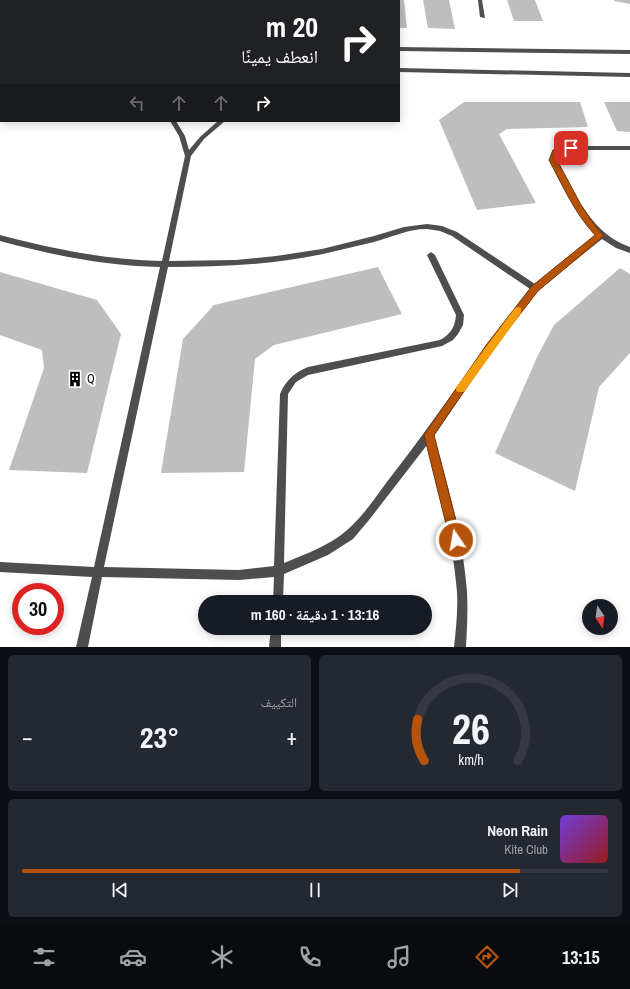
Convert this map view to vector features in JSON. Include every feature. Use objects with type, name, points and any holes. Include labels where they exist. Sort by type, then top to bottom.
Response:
[{"type":"street","points":[[480,0],[483,16]]},
{"type":"street","points":[[400,50],[630,52]]},
{"type":"street","points":[[400,70],[630,75]]},
{"type":"street","points":[[174,122],[182,136],[188,156]]},
{"type":"street","points":[[82,647],[188,156],[202,138],[221,122]]},
{"type":"street","points":[[630,148],[565,148],[560,150],[554,156],[555,164],[577,206],[590,225],[600,236],[615,245],[630,250]]},
{"type":"street","points":[[0,238],[55,253],[90,259],[165,264],[235,262],[293,256],[349,246],[409,227],[428,226],[438,227],[456,234],[535,288]]},
{"type":"street","points":[[0,567],[99,572],[239,575],[279,571],[324,551],[349,535],[366,517],[429,435],[486,352],[535,288],[600,236]]},
{"type":"street","points":[[278,595],[284,394],[287,386],[300,374],[308,371],[442,343],[451,338],[457,332],[460,324],[460,316],[431,255]]},
{"type":"street","points":[[429,435],[454,528],[460,563],[463,600],[460,647]]},
{"type":"street","points":[[276,635],[276,647]]},
{"type":"building","points":[[400,0],[404,0],[407,28],[400,28]]},
{"type":"building","points":[[423,0],[449,0],[455,29],[428,28]]},
{"type":"building","points":[[507,0],[535,0],[543,21],[514,21]]},
{"type":"building","points":[[630,0],[630,4],[614,1]]},
{"type":"building","points":[[464,102],[580,102],[588,127],[507,129],[499,134],[536,203],[477,210],[439,120]]},
{"type":"building","points":[[604,102],[630,102],[630,132],[617,131]]},
{"type":"building","points":[[378,267],[402,314],[274,345],[255,359],[244,472],[161,473],[183,339],[214,305]]},
{"type":"building","points":[[620,268],[630,274],[630,353],[599,387],[575,491],[495,453],[538,355],[554,325]]},
{"type":"building","name":"Q","points":[[0,272],[97,300],[121,334],[87,473],[9,470],[44,368],[42,350],[0,335]]},
{"type":"slow traffic","points":[[461,389],[506,324],[518,310]]},
{"type":"place","name":"Q","points":[[75,379]]},
{"type":"route","points":[[456,540],[429,435],[506,324],[535,288],[600,236],[590,225],[577,206],[553,160],[556,152],[565,148],[571,148]]}]
